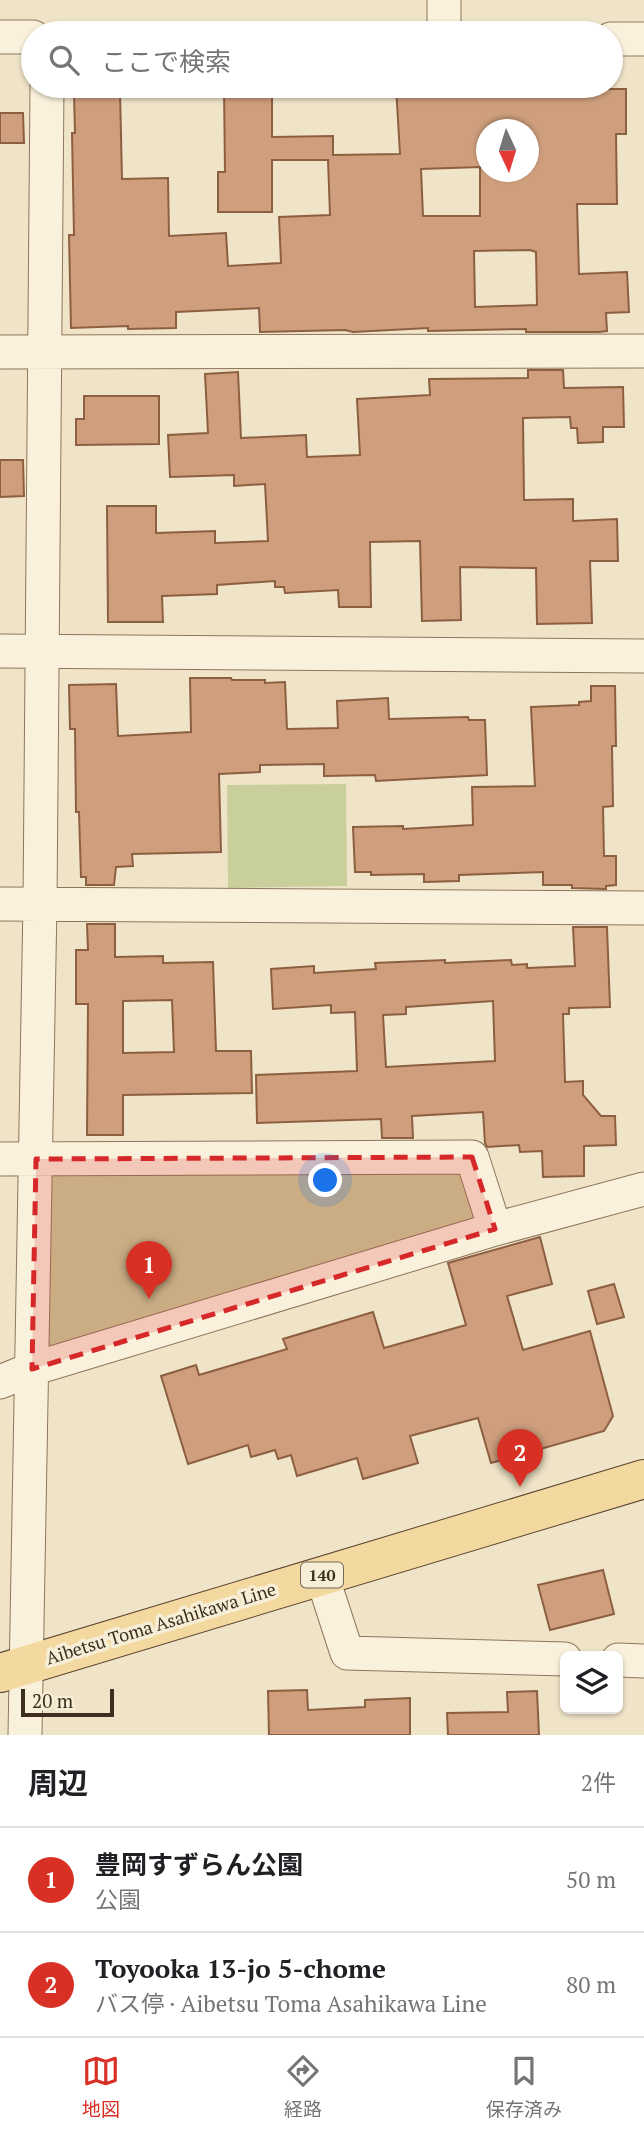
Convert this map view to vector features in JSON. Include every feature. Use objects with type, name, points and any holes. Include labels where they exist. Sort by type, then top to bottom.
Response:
[{"type":"main road","name":"Aibetsu Toma Asahikawa Line","points":[[12,1670],[644,1479]]},
{"type":"street","points":[[444,0],[444,21]]},
{"type":"street","points":[[0,37],[21,37]]},
{"type":"street","points":[[623,38],[644,38]]},
{"type":"street","points":[[24,1735],[12,1670],[32,1369],[43,651],[47,98]]},
{"type":"street","points":[[0,352],[644,351]]},
{"type":"street","points":[[0,651],[644,656]]},
{"type":"street","points":[[0,904],[644,908]]},
{"type":"street","points":[[0,1159],[472,1157],[495,1230]]},
{"type":"street","points":[[0,1382],[32,1369],[495,1230],[644,1189]]},
{"type":"street","points":[[322,1576],[347,1653],[560,1659]]},
{"type":"street","points":[[623,1660],[644,1661]]},
{"type":"highlighted area","points":[[472,1157],[495,1229],[32,1369],[36,1159]]},
{"type":"green space","points":[[346,784],[347,886],[228,888],[227,785]]},
{"type":"green space","points":[[472,1157],[495,1229],[32,1369],[36,1159]]},
{"type":"building","points":[[623,89],[626,89],[626,134],[616,134],[617,204],[577,204],[579,274],[627,272],[629,312],[606,313],[607,331],[428,331],[428,328],[353,332],[260,332],[259,308],[176,312],[176,328],[71,328],[69,235],[74,235],[74,98],[120,98],[122,179],[168,178],[169,236],[226,233],[228,266],[281,263],[279,217],[330,215],[328,160],[272,160],[272,212],[218,212],[218,172],[225,172],[224,98],[272,98],[272,137],[333,136],[333,155],[400,154],[397,98],[623,98]],"holes":[[[474,251],[536,252],[537,305],[475,307]]]},
{"type":"building","points":[[0,113],[23,113],[24,143],[0,143]]},
{"type":"building","points":[[528,370],[563,370],[564,388],[623,387],[624,427],[603,427],[603,442],[578,443],[577,428],[571,428],[570,417],[523,418],[524,500],[573,499],[573,521],[617,519],[618,561],[590,561],[592,623],[537,624],[536,568],[460,567],[461,620],[422,621],[420,541],[370,542],[371,607],[339,607],[338,590],[285,593],[284,587],[275,587],[275,581],[217,585],[217,594],[162,596],[163,622],[108,622],[107,506],[156,506],[156,533],[215,531],[215,543],[268,541],[265,484],[234,486],[234,475],[170,477],[168,435],[208,433],[205,374],[238,372],[241,438],[306,435],[307,457],[360,455],[357,399],[430,395],[429,379],[528,378]]},
{"type":"building","points":[[84,396],[159,396],[159,444],[76,445],[76,419],[84,419]]},
{"type":"building","points":[[0,460],[23,460],[24,496],[0,497]]},
{"type":"building","points":[[190,678],[285,682],[287,729],[338,728],[337,701],[388,698],[389,719],[468,717],[469,720],[485,720],[487,775],[376,781],[375,775],[324,776],[324,764],[260,765],[260,772],[219,774],[221,852],[132,854],[133,866],[116,867],[114,885],[86,885],[86,877],[81,877],[79,812],[76,812],[75,729],[70,729],[69,685],[116,684],[118,736],[191,732]]},
{"type":"building","points":[[591,686],[615,686],[613,806],[603,807],[604,856],[616,856],[616,885],[606,886],[606,889],[543,885],[543,872],[459,875],[459,881],[424,882],[424,874],[371,875],[371,872],[355,872],[353,827],[403,826],[403,829],[473,825],[472,787],[535,786],[531,707],[579,705],[579,702],[591,701]]},
{"type":"building","points":[[87,924],[115,924],[115,957],[163,956],[163,963],[213,962],[216,1051],[251,1051],[252,1093],[123,1095],[123,1135],[87,1135],[88,1004],[76,1004],[76,950],[88,950]],"holes":[[[172,1000],[174,1052],[123,1053],[123,1001]]]},
{"type":"building","points":[[573,927],[607,927],[610,1007],[569,1008],[569,1014],[563,1014],[565,1082],[583,1081],[583,1095],[601,1116],[615,1116],[616,1145],[584,1146],[584,1176],[543,1177],[542,1151],[520,1152],[519,1145],[487,1147],[483,1112],[412,1116],[413,1138],[382,1138],[381,1119],[257,1123],[256,1075],[357,1071],[355,1012],[331,1013],[331,1005],[273,1009],[271,969],[314,966],[314,973],[376,969],[375,963],[445,960],[445,963],[511,960],[512,965],[527,964],[527,968],[575,966]],"holes":[[[493,1001],[495,1061],[386,1067],[383,1015],[406,1014],[406,1007]]]},
{"type":"building","points":[[540,1237],[552,1284],[507,1296],[523,1350],[590,1331],[613,1416],[604,1431],[491,1463],[478,1418],[410,1436],[418,1463],[363,1479],[357,1458],[297,1476],[291,1455],[278,1459],[275,1450],[251,1457],[248,1445],[188,1464],[161,1376],[196,1365],[199,1375],[287,1349],[283,1339],[373,1312],[384,1348],[466,1325],[448,1263]]},
{"type":"building","points":[[614,1284],[624,1317],[597,1324],[588,1291]]},
{"type":"building","points":[[603,1570],[614,1614],[550,1630],[538,1585]]},
{"type":"building","points":[[307,1690],[308,1710],[365,1707],[365,1700],[410,1698],[410,1735],[269,1735],[268,1691]]},
{"type":"building","points":[[537,1691],[539,1735],[448,1735],[447,1713],[508,1712],[507,1692]]},
{"type":"place","name":"豊岡すずらん公園","points":[[149,1299]]},
{"type":"place","name":"Toyooka 13-jo 5-chome","points":[[520,1487]]}]
